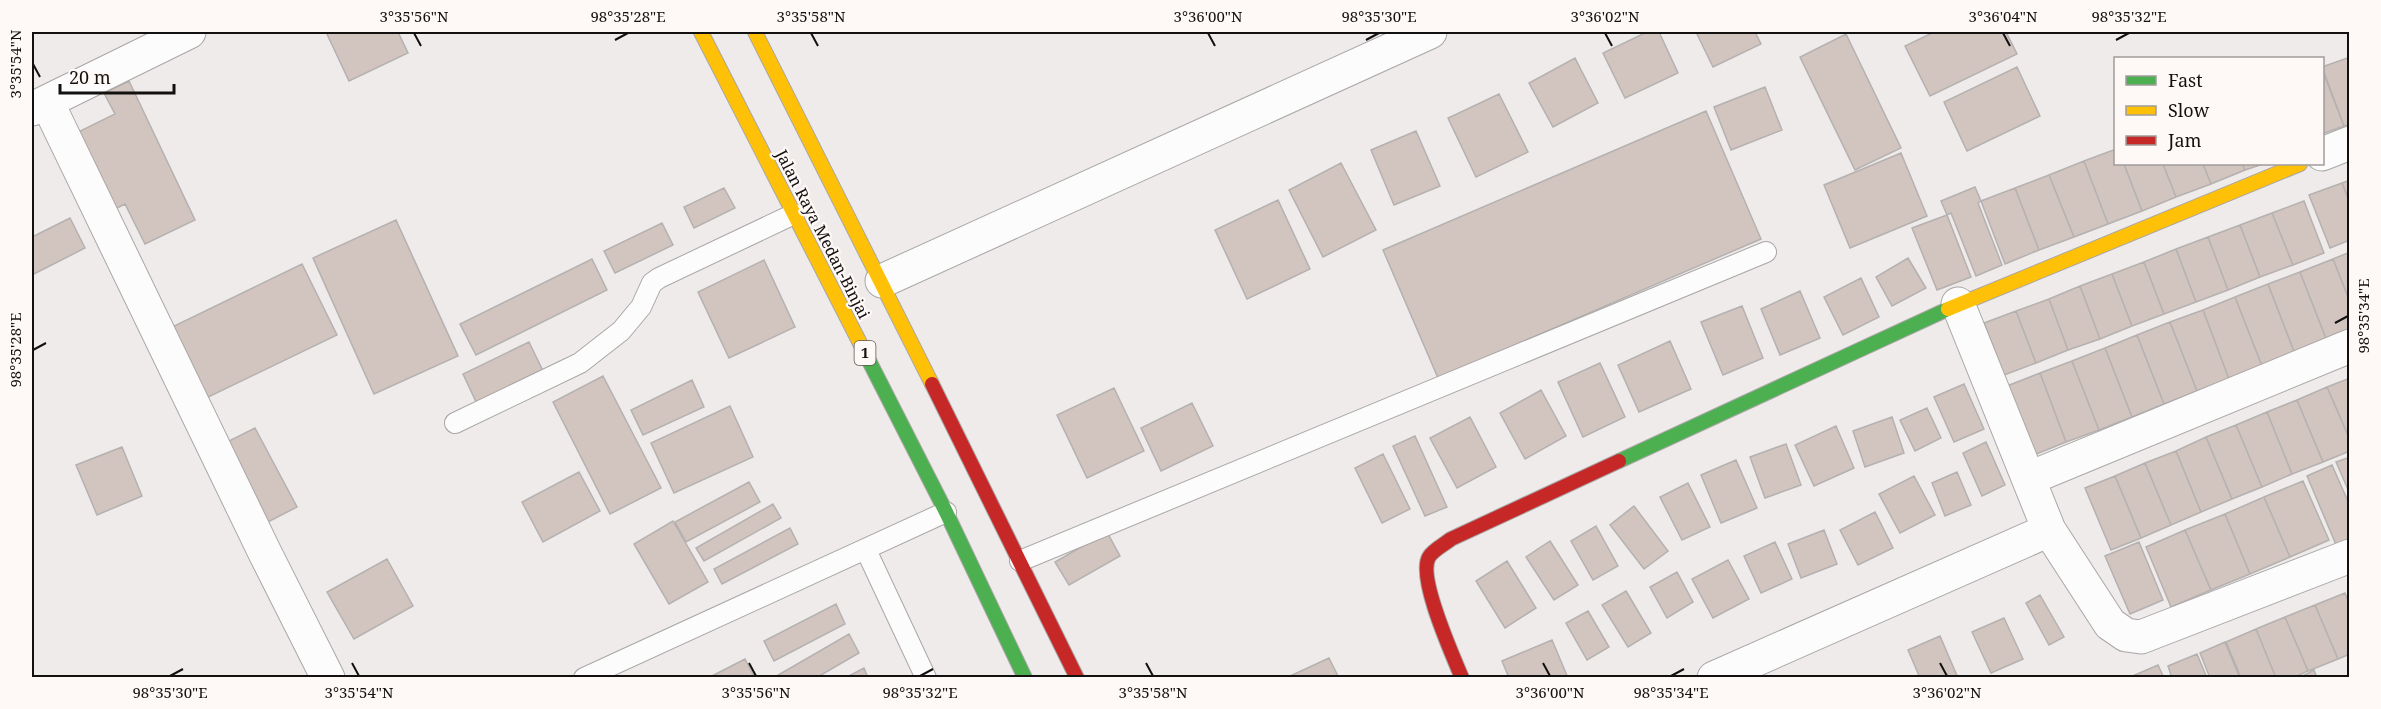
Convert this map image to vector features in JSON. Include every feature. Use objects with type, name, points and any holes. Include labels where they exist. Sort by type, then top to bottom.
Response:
[{"type":"main road","name":"Jalan Raya Medan-Binjai","points":[[701,32],[946,512],[1025,678]]},
{"type":"main road","name":"Jalan Raya Medan-Binjai","points":[[755,32],[882,281],[1077,678]]},
{"type":"main road","points":[[1462,678],[1441,627],[1425,574],[1430,557],[1451,538],[1958,304],[2298,165]]},
{"type":"street","points":[[189,32],[39,105],[328,678]]},
{"type":"street","points":[[882,281],[1430,32]]},
{"type":"street","points":[[2324,153],[2349,143]]},
{"type":"street","points":[[1958,304],[2049,530],[2110,624],[2126,635],[2141,637],[2349,556]]},
{"type":"street","points":[[2030,478],[2349,346]]},
{"type":"street","points":[[1714,678],[2049,530]]},
{"type":"lane","points":[[456,423],[580,363],[621,331],[641,307],[652,283],[659,278],[794,214]]},
{"type":"lane","points":[[1020,561],[1766,252]]},
{"type":"lane","points":[[597,674],[946,512]]},
{"type":"lane","points":[[866,550],[927,678]]},
{"type":"building","points":[[326,32],[398,32],[408,53],[349,81]]},
{"type":"building","points":[[1647,32],[1659,32],[1678,73],[1625,98],[1603,53]]},
{"type":"building","points":[[1696,32],[1755,32],[1761,44],[1713,67]]},
{"type":"building","points":[[1934,32],[2006,32],[2017,54],[1930,96],[1905,46]]},
{"type":"building","points":[[1846,34],[1901,148],[1855,170],[1800,57]]},
{"type":"building","points":[[2350,57],[2350,124],[2344,126],[2324,72],[2324,66]]},
{"type":"building","points":[[1575,58],[1598,103],[1553,127],[1529,83]]},
{"type":"building","points":[[2017,67],[2040,116],[1967,151],[1944,102]]},
{"type":"building","points":[[2324,74],[2344,126],[2324,133]]},
{"type":"building","points":[[129,81],[195,220],[145,244],[125,204],[103,215],[66,138],[115,114],[104,93]]},
{"type":"building","points":[[1765,87],[1782,130],[1731,150],[1714,107]]},
{"type":"building","points":[[1499,94],[1528,152],[1476,177],[1448,118]]},
{"type":"building","points":[[1706,111],[1761,239],[1438,378],[1383,250]]},
{"type":"building","points":[[1416,131],[1440,186],[1394,205],[1371,150]]},
{"type":"building","points":[[2114,150],[2114,165],[2124,165],[2142,211],[2108,224],[2084,161]]},
{"type":"building","points":[[1901,153],[1927,216],[1850,248],[1824,185]]},
{"type":"building","points":[[2084,161],[2108,224],[2074,237],[2049,175]]},
{"type":"building","points":[[1341,163],[1376,230],[1323,257],[1289,190]]},
{"type":"building","points":[[2124,165],[2163,165],[2176,197],[2142,211]]},
{"type":"building","points":[[2163,165],[2203,165],[2211,184],[2176,197]]},
{"type":"building","points":[[2203,165],[2242,165],[2245,170],[2211,184]]},
{"type":"building","points":[[2242,165],[2260,165],[2245,170]]},
{"type":"building","points":[[2049,175],[2074,237],[2039,250],[2015,188]]},
{"type":"building","points":[[2350,180],[2350,203],[2342,183]]},
{"type":"building","points":[[2342,183],[2350,203],[2350,240],[2330,248],[2309,195]]},
{"type":"building","points":[[1975,187],[1981,201],[1978,203],[2002,265],[1976,276],[1951,213],[1947,215],[1941,201]]},
{"type":"building","points":[[724,188],[735,208],[694,228],[684,207]]},
{"type":"building","points":[[2015,188],[2039,250],[2005,264],[1981,201]]},
{"type":"building","points":[[1278,200],[1310,269],[1247,299],[1215,230]]},
{"type":"building","points":[[2304,201],[2324,253],[2293,265],[2272,213]]},
{"type":"building","points":[[2272,213],[2293,265],[2260,277],[2240,225]]},
{"type":"building","points":[[1947,215],[1971,277],[1937,290],[1912,228]]},
{"type":"building","points":[[70,218],[85,248],[32,275],[32,237]]},
{"type":"building","points":[[396,220],[458,356],[374,394],[313,258]]},
{"type":"building","points":[[662,223],[673,245],[615,273],[604,251]]},
{"type":"building","points":[[2240,225],[2260,277],[2228,290],[2208,237]]},
{"type":"building","points":[[2208,237],[2228,290],[2196,302],[2176,249]]},
{"type":"building","points":[[2176,249],[2196,302],[2164,314],[2144,262]]},
{"type":"building","points":[[2350,252],[2350,302],[2333,259]]},
{"type":"building","points":[[1908,258],[1926,288],[1892,306],[1876,277]]},
{"type":"building","points":[[592,259],[607,290],[476,355],[460,324]]},
{"type":"building","points":[[2333,259],[2350,302],[2350,332],[2327,341],[2300,272]]},
{"type":"building","points":[[764,260],[795,327],[729,358],[698,292]]},
{"type":"building","points":[[2144,262],[2164,314],[2132,326],[2112,274]]},
{"type":"building","points":[[302,264],[337,335],[202,400],[168,329]]},
{"type":"building","points":[[2300,272],[2327,341],[2295,354],[2268,284]]},
{"type":"building","points":[[2112,274],[2132,326],[2100,339],[2080,286]]},
{"type":"building","points":[[1861,278],[1879,317],[1843,335],[1824,297]]},
{"type":"building","points":[[2268,284],[2295,354],[2262,366],[2235,297]]},
{"type":"building","points":[[2080,286],[2100,339],[2068,350],[2049,299]]},
{"type":"building","points":[[1800,291],[1820,338],[1780,355],[1761,309]]},
{"type":"building","points":[[2235,297],[2262,366],[2229,379],[2203,310]]},
{"type":"building","points":[[2049,299],[2068,350],[2036,363],[2016,311]]},
{"type":"building","points":[[1742,306],[1763,358],[1723,375],[1701,322]]},
{"type":"building","points":[[2203,310],[2229,379],[2197,391],[2170,322]]},
{"type":"building","points":[[2016,311],[2036,363],[2004,375],[1984,323]]},
{"type":"building","points":[[2170,322],[2197,391],[2164,404],[2137,335]]},
{"type":"building","points":[[2137,335],[2164,404],[2132,417],[2105,348]]},
{"type":"building","points":[[1670,341],[1691,389],[1639,412],[1618,365]]},
{"type":"building","points":[[529,342],[544,373],[478,406],[463,374]]},
{"type":"building","points":[[2105,348],[2132,417],[2099,430],[2072,361]]},
{"type":"building","points":[[2072,361],[2099,430],[2066,442],[2040,373]]},
{"type":"building","points":[[1600,363],[1625,417],[1583,437],[1558,382]]},
{"type":"building","points":[[2040,373],[2066,442],[2034,455],[2007,386]]},
{"type":"building","points":[[603,376],[661,488],[610,514],[553,402]]},
{"type":"building","points":[[2350,378],[2350,440],[2327,387]]},
{"type":"building","points":[[692,380],[704,407],[643,435],[631,410]]},
{"type":"building","points":[[1964,384],[1984,429],[1954,442],[1934,397]]},
{"type":"building","points":[[2327,387],[2350,440],[2350,451],[2323,462],[2297,400]]},
{"type":"building","points":[[1114,388],[1144,451],[1087,478],[1057,415]]},
{"type":"building","points":[[1541,390],[1566,436],[1525,459],[1500,413]]},
{"type":"building","points":[[2297,400],[2323,462],[2292,474],[2267,412]]},
{"type":"building","points":[[1192,403],[1213,446],[1161,471],[1141,428]]},
{"type":"building","points":[[730,406],[753,457],[674,493],[651,443]]},
{"type":"building","points":[[1927,408],[1941,438],[1915,451],[1900,420]]},
{"type":"building","points":[[2267,412],[2292,474],[2262,487],[2236,425]]},
{"type":"building","points":[[1470,417],[1496,467],[1457,488],[1430,438]]},
{"type":"building","points":[[1892,417],[1904,453],[1865,467],[1853,431]]},
{"type":"building","points":[[2236,425],[2262,487],[2232,499],[2206,437]]},
{"type":"building","points":[[1836,426],[1854,468],[1814,486],[1795,445]]},
{"type":"building","points":[[255,428],[297,507],[264,524],[223,444]]},
{"type":"building","points":[[1415,436],[1447,507],[1425,516],[1393,446]]},
{"type":"building","points":[[2206,437],[2232,499],[2201,512],[2176,451]]},
{"type":"building","points":[[1986,442],[2005,485],[1982,496],[1963,453]]},
{"type":"building","points":[[1786,444],[1801,485],[1765,498],[1750,457]]},
{"type":"building","points":[[122,447],[142,496],[97,515],[76,465]]},
{"type":"building","points":[[2176,451],[2201,512],[2171,525],[2145,463]]},
{"type":"building","points":[[1383,454],[1410,509],[1382,523],[1355,468]]},
{"type":"building","points":[[2350,457],[2350,494],[2336,462]]},
{"type":"building","points":[[1736,460],[1757,508],[1721,523],[1701,475]]},
{"type":"building","points":[[2145,463],[2171,525],[2141,538],[2115,476]]},
{"type":"building","points":[[2332,465],[2350,506],[2350,542],[2337,547],[2307,476]]},
{"type":"building","points":[[579,472],[600,511],[543,542],[522,502]]},
{"type":"building","points":[[1957,472],[1971,505],[1945,516],[1932,483]]},
{"type":"building","points":[[1914,476],[1935,515],[1900,533],[1879,494]]},
{"type":"building","points":[[2115,476],[2141,538],[2111,550],[2085,488]]},
{"type":"building","points":[[2303,481],[2329,540],[2290,557],[2264,497]]},
{"type":"building","points":[[749,482],[760,502],[686,542],[675,522]]},
{"type":"building","points":[[1688,483],[1710,527],[1682,540],[1660,497]]},
{"type":"building","points":[[2264,497],[2290,557],[2250,574],[2225,514]]},
{"type":"building","points":[[773,504],[781,518],[704,561],[696,548]]},
{"type":"building","points":[[1634,506],[1668,551],[1644,569],[1610,525]]},
{"type":"building","points":[[1875,512],[1893,548],[1858,565],[1840,530]]},
{"type":"building","points":[[2225,514],[2250,574],[2211,590],[2185,530]]},
{"type":"building","points":[[673,521],[708,582],[669,604],[634,544]]},
{"type":"building","points":[[1596,526],[1618,566],[1593,580],[1571,541]]},
{"type":"building","points":[[790,528],[798,544],[722,584],[714,569]]},
{"type":"building","points":[[1824,530],[1837,564],[1801,578],[1788,544]]},
{"type":"building","points":[[2185,530],[2211,590],[2171,607],[2146,547]]},
{"type":"building","points":[[1107,532],[1120,556],[1069,585],[1055,562]]},
{"type":"building","points":[[1550,541],[1578,585],[1554,600],[1526,557]]},
{"type":"building","points":[[1775,542],[1792,579],[1761,593],[1744,556]]},
{"type":"building","points":[[2139,542],[2163,600],[2130,614],[2105,556]]},
{"type":"building","points":[[387,559],[413,606],[354,639],[327,592]]},
{"type":"building","points":[[1728,560],[1749,599],[1713,618],[1692,579]]},
{"type":"building","points":[[1507,561],[1536,608],[1505,628],[1476,581]]},
{"type":"building","points":[[1677,572],[1693,602],[1667,618],[1650,587]]},
{"type":"building","points":[[1626,591],[1651,633],[1628,647],[1602,605]]},
{"type":"building","points":[[2345,593],[2350,605],[2350,654],[2338,659],[2315,605]]},
{"type":"building","points":[[2040,595],[2064,637],[2049,645],[2026,603]]},
{"type":"building","points":[[836,604],[845,624],[774,661],[764,641]]},
{"type":"building","points":[[2315,605],[2338,659],[2308,671],[2285,617]]},
{"type":"building","points":[[1588,611],[1609,647],[1587,660],[1566,623]]},
{"type":"building","points":[[2285,617],[2308,671],[2293,678],[2276,678],[2256,629]]},
{"type":"building","points":[[2004,618],[2023,659],[1991,673],[1972,632]]},
{"type":"building","points":[[2256,629],[2276,678],[2241,678],[2226,642]]},
{"type":"building","points":[[849,634],[859,653],[816,678],[773,678]]},
{"type":"building","points":[[1940,636],[1958,678],[1920,678],[1908,650]]},
{"type":"building","points":[[1552,640],[1568,678],[1509,678],[1502,661]]},
{"type":"building","points":[[2225,642],[2240,678],[2210,678],[2200,653]]},
{"type":"building","points":[[2197,654],[2207,678],[2172,678],[2168,666]]},
{"type":"building","points":[[1329,658],[1339,678],[1288,677]]},
{"type":"building","points":[[745,659],[755,678],[708,678]]},
{"type":"building","points":[[2158,665],[2164,678],[2128,678]]},
{"type":"building","points":[[864,668],[868,678],[845,678]]},
{"type":"building","points":[[2314,670],[2317,678],[2299,678]]},
{"type":"traffic: fast","points":[[1619,461],[1948,309]]},
{"type":"traffic: fast","points":[[863,349],[946,512],[1025,678]]},
{"type":"traffic: slow","points":[[701,32],[863,349]]},
{"type":"traffic: slow","points":[[755,32],[932,384]]},
{"type":"traffic: slow","points":[[1948,309],[2298,165]]},
{"type":"traffic: jam","points":[[932,384],[1077,678]]},
{"type":"traffic: jam","points":[[1462,678],[1432,598],[1427,567],[1431,554],[1451,539],[1619,461]]}]
